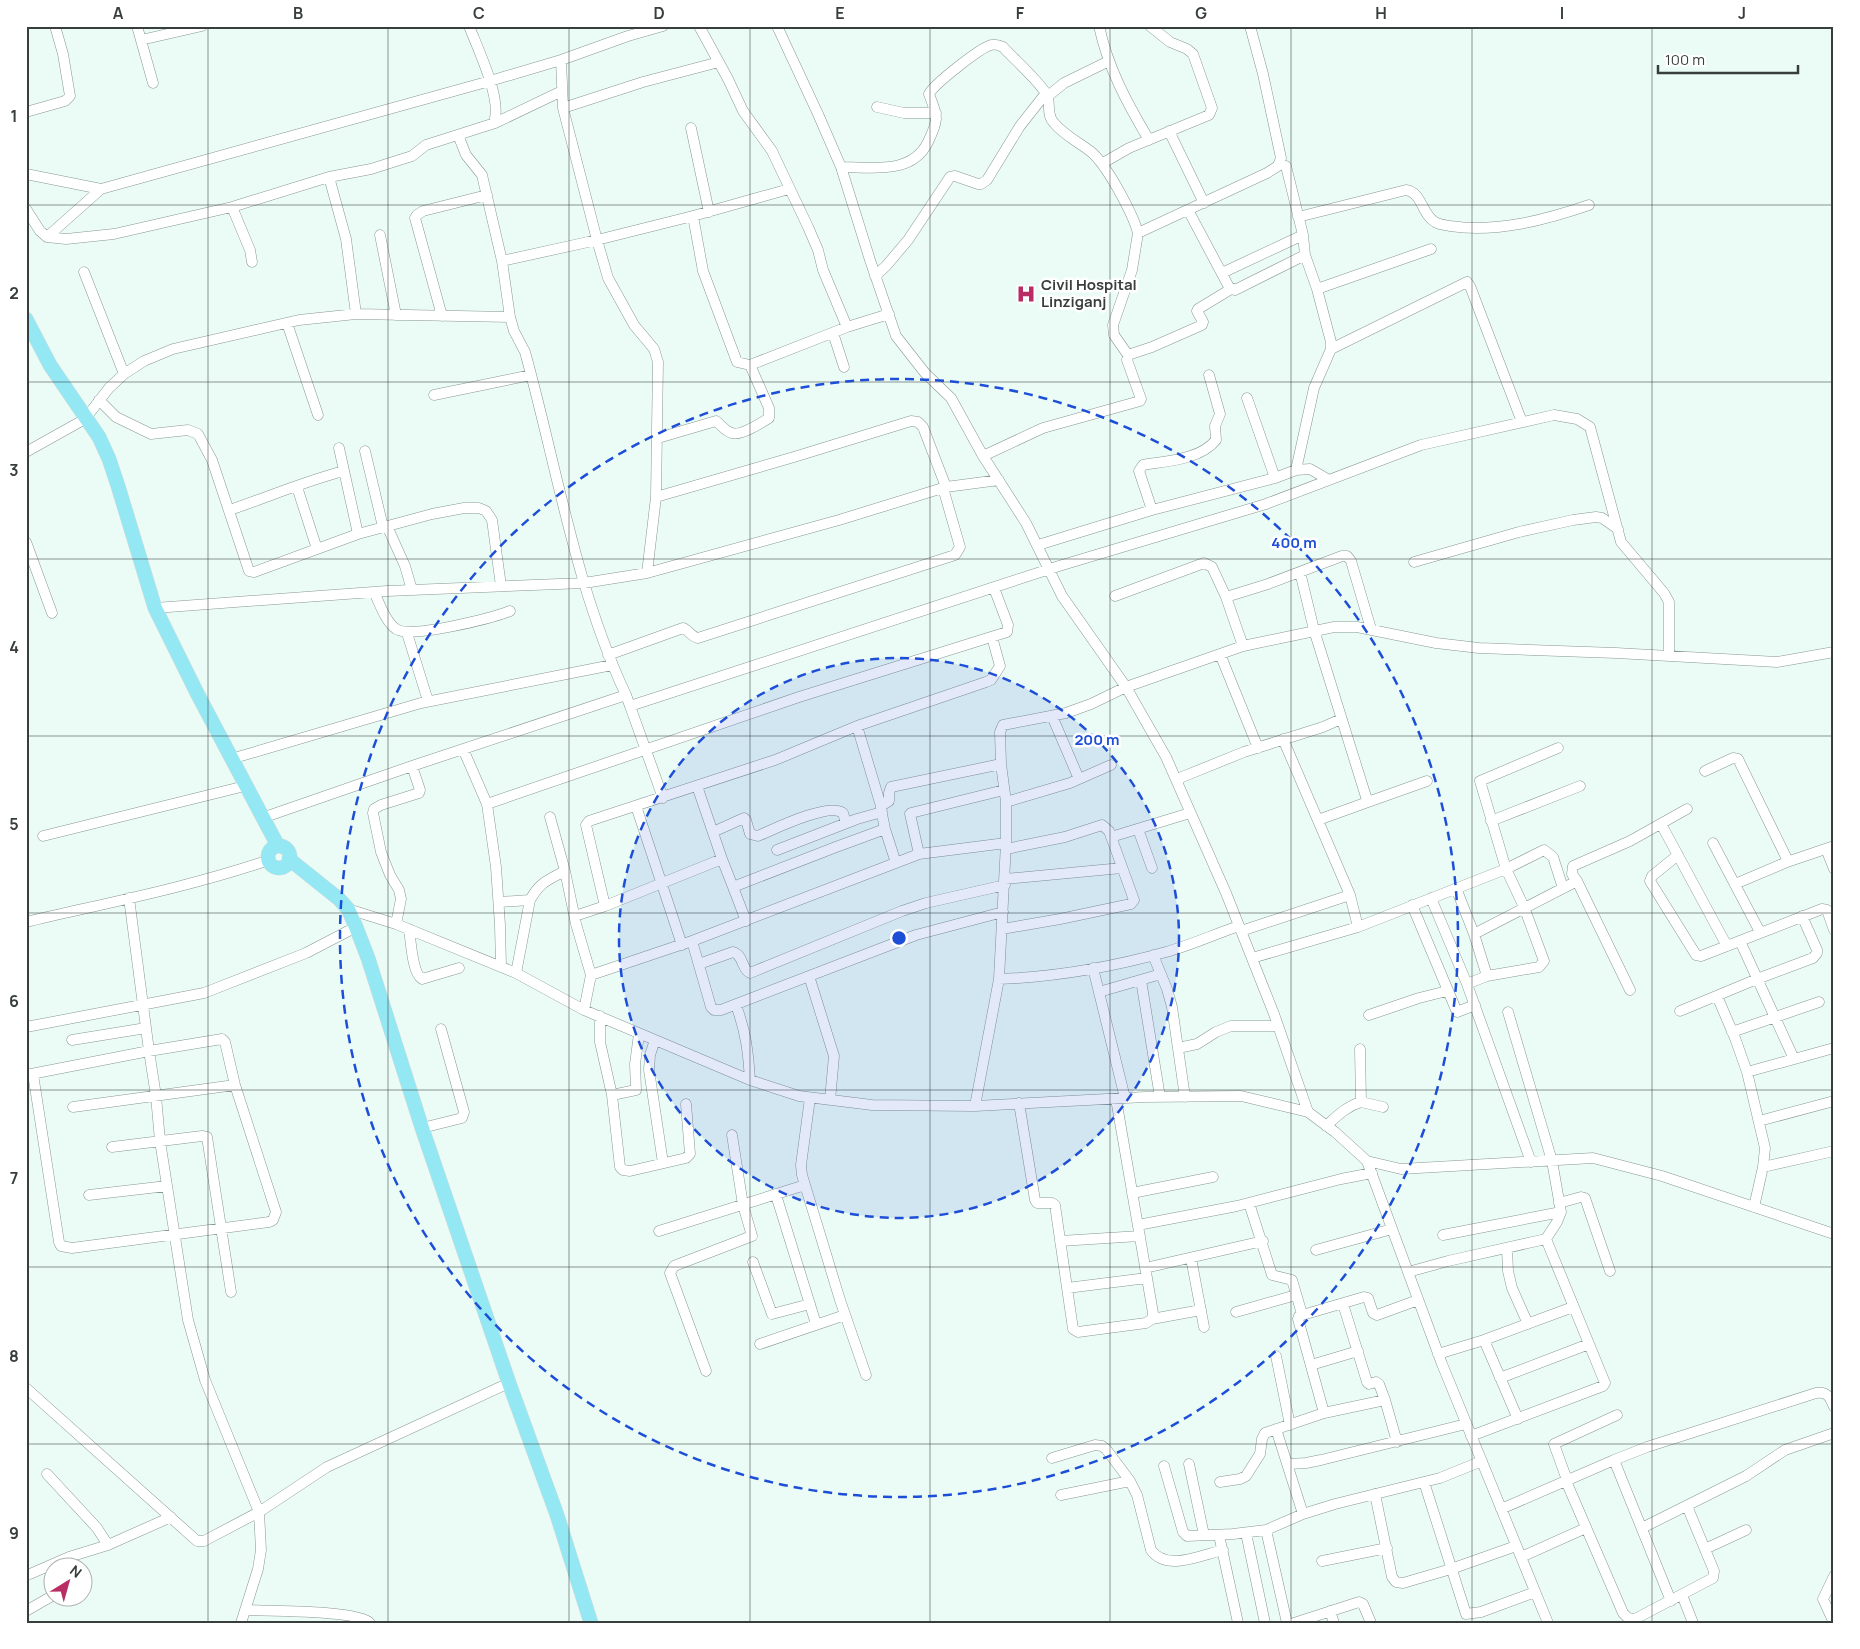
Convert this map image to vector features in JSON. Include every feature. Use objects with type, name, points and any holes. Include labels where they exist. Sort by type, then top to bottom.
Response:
[{"type":"main road","points":[[26,319],[50,365],[99,437],[109,459],[155,608],[244,786],[278,846],[285,848],[289,855],[286,865],[280,867],[273,866],[269,860],[270,851],[278,846]]},
{"type":"main road","points":[[289,859],[339,899],[348,909],[356,927],[509,1383],[557,1515],[591,1623]]},
{"type":"street","points":[[26,112],[65,102],[70,96],[63,54],[55,26]]},
{"type":"street","points":[[137,26],[153,83]]},
{"type":"street","points":[[141,40],[202,26]]},
{"type":"street","points":[[469,26],[490,81],[496,112],[495,118]]},
{"type":"street","points":[[47,237],[101,189],[490,81],[663,26]]},
{"type":"street","points":[[700,26],[743,110],[772,152],[818,250],[822,270],[847,328]]},
{"type":"street","points":[[777,26],[841,167],[896,336],[925,373],[951,398],[983,456],[1026,522],[1062,596],[1126,687],[1166,757],[1240,928],[1278,1026],[1308,1112]]},
{"type":"street","points":[[1099,26],[1109,61],[1129,106],[1149,140]]},
{"type":"street","points":[[1103,163],[1128,148],[1209,115],[1212,108],[1193,54],[1187,49],[1170,42],[1150,26]]},
{"type":"street","points":[[1138,233],[1267,173],[1278,166],[1280,160],[1263,74],[1250,26]]},
{"type":"street","points":[[841,167],[892,167],[912,161],[926,146],[937,124],[936,114],[929,94],[931,90],[946,76],[990,45],[997,45],[1003,47],[1040,84],[1047,95],[1049,115],[1053,123],[1103,163],[1118,190],[1138,233],[1132,270],[1113,325],[1114,335],[1128,355],[1127,360],[1141,399],[1140,401],[1043,428],[983,456]]},
{"type":"street","points":[[561,60],[563,108],[608,278],[634,325],[657,355],[658,438],[656,497],[647,573]]},
{"type":"street","points":[[875,276],[908,240],[950,177],[955,176],[978,184],[987,180],[1020,126],[1047,95],[1064,83],[1109,61]]},
{"type":"street","points":[[563,108],[642,82],[719,62]]},
{"type":"street","points":[[26,209],[40,231],[47,237],[66,239],[114,234],[232,207],[412,156],[426,145],[495,122],[562,91]]},
{"type":"street","points":[[878,107],[904,113],[936,114]]},
{"type":"street","points":[[691,128],[709,212]]},
{"type":"street","points":[[1169,131],[1204,203]]},
{"type":"street","points":[[458,135],[466,155],[482,175],[502,261],[510,317],[514,331],[525,352],[532,375],[560,495],[584,583],[610,660],[626,695],[663,798]]},
{"type":"street","points":[[1286,166],[1306,255],[1331,342],[1331,349],[1314,388],[1296,470]]},
{"type":"street","points":[[26,174],[101,189]]},
{"type":"street","points":[[330,178],[346,239],[356,314]]},
{"type":"street","points":[[502,261],[709,212],[789,189]]},
{"type":"street","points":[[1298,217],[1406,190],[1409,190],[1418,197],[1428,216],[1435,222],[1461,228],[1509,226],[1555,217],[1589,205]]},
{"type":"street","points":[[442,316],[415,218],[423,211],[487,195]]},
{"type":"street","points":[[232,207],[250,250],[252,262]]},
{"type":"street","points":[[1188,210],[1228,287],[1232,289]]},
{"type":"street","points":[[693,216],[703,271],[737,362],[750,365],[888,314]]},
{"type":"street","points":[[380,235],[396,315]]},
{"type":"street","points":[[1222,273],[1303,235]]},
{"type":"street","points":[[1317,289],[1431,249]]},
{"type":"street","points":[[1128,355],[1152,347],[1202,325],[1203,322],[1197,311],[1198,309],[1232,289],[1235,290],[1306,255]]},
{"type":"street","points":[[84,272],[124,374]]},
{"type":"street","points":[[1331,349],[1467,282],[1522,422]]},
{"type":"street","points":[[26,452],[85,419],[109,388],[124,374],[144,361],[173,349],[287,323],[356,314],[510,317]]},
{"type":"street","points":[[287,323],[318,415]]},
{"type":"street","points":[[833,333],[844,367]]},
{"type":"street","points":[[658,438],[716,421],[730,433],[734,434],[748,430],[769,418],[769,408],[750,365]]},
{"type":"street","points":[[434,395],[532,375]]},
{"type":"street","points":[[1152,510],[1139,471],[1140,467],[1192,456],[1208,448],[1216,440],[1215,426],[1220,414],[1209,376]]},
{"type":"street","points":[[1247,398],[1275,478]]},
{"type":"street","points":[[99,400],[116,417],[151,434],[188,430],[198,434],[212,460],[249,571],[254,572],[358,534],[464,508],[479,508],[486,511],[492,520],[501,586]]},
{"type":"street","points":[[630,706],[1050,570],[1266,504],[1421,445],[1554,415],[1577,419],[1590,427],[1621,542],[1664,593],[1669,602],[1669,656]]},
{"type":"street","points":[[231,759],[428,701],[610,660],[683,628],[688,630],[695,638],[698,638],[955,555],[960,547],[944,488],[923,427],[918,422],[911,421],[656,497]]},
{"type":"street","points":[[339,448],[358,534]]},
{"type":"street","points":[[366,451],[385,527],[404,566],[412,590]]},
{"type":"street","points":[[1038,545],[1152,510],[1275,478],[1296,470],[1310,468],[1329,480]]},
{"type":"street","points":[[230,510],[297,487],[318,477],[344,471]]},
{"type":"street","points":[[155,608],[374,592],[584,583],[647,573],[830,523],[944,488],[999,480]]},
{"type":"street","points":[[297,487],[317,549]]},
{"type":"street","points":[[1414,562],[1519,532],[1573,520],[1602,518],[1618,530]]},
{"type":"street","points":[[26,542],[52,613]]},
{"type":"street","points":[[1226,597],[1342,556],[1349,557],[1371,629]]},
{"type":"street","points":[[1115,596],[1204,563],[1212,567],[1226,597],[1244,646]]},
{"type":"street","points":[[1300,572],[1314,630],[1367,800],[1365,803]]},
{"type":"street","points":[[487,804],[799,697],[1007,632],[1009,628],[994,588]]},
{"type":"street","points":[[374,592],[390,624],[398,631],[407,633],[495,617],[510,611]]},
{"type":"street","points":[[974,1106],[999,979],[1006,846],[1006,802],[1001,764],[1000,732],[1002,725],[1066,713],[1091,704],[1126,687],[1244,646],[1334,627],[1371,629],[1436,643],[1479,648],[1777,662],[1834,652]]},
{"type":"street","points":[[407,633],[428,701]]},
{"type":"street","points":[[605,906],[586,825],[589,821],[775,760],[857,726],[933,702],[991,680],[1000,663],[992,637]]},
{"type":"street","points":[[1220,654],[1258,748]]},
{"type":"street","points":[[262,818],[626,695]]},
{"type":"street","points":[[1052,716],[1080,779]]},
{"type":"street","points":[[1176,781],[1258,748],[1341,719]]},
{"type":"street","points":[[857,726],[896,863]]},
{"type":"street","points":[[1283,740],[1350,895],[1358,926]]},
{"type":"street","points":[[1468,984],[1487,976],[1539,967],[1543,964],[1544,961],[1524,908],[1506,869],[1480,781],[1558,748]]},
{"type":"street","points":[[463,749],[487,804],[499,902],[500,966]]},
{"type":"street","points":[[1705,771],[1733,758],[1738,759],[1787,862]]},
{"type":"street","points":[[777,850],[881,809],[889,801],[889,792],[894,786],[1001,764]]},
{"type":"street","points":[[1006,802],[1080,779],[1111,765]]},
{"type":"street","points":[[396,924],[401,899],[399,890],[390,875],[381,852],[373,813],[374,809],[381,805],[419,793],[420,790],[412,766]]},
{"type":"street","points":[[1318,820],[1427,781]]},
{"type":"street","points":[[42,836],[244,786]]},
{"type":"street","points":[[697,786],[746,921]]},
{"type":"street","points":[[1492,821],[1580,786]]},
{"type":"street","points":[[919,854],[910,814],[1004,790]]},
{"type":"street","points":[[636,806],[682,945]]},
{"type":"street","points":[[1630,990],[1572,874],[1573,866],[1630,841],[1687,809]]},
{"type":"street","points":[[713,832],[744,818],[750,834],[758,836],[816,813],[836,810],[843,813],[846,823]]},
{"type":"street","points":[[1111,837],[1190,813]]},
{"type":"street","points":[[550,817],[565,871],[576,924],[591,975],[584,1010]]},
{"type":"street","points":[[1661,824],[1727,946]]},
{"type":"street","points":[[591,975],[692,942],[919,854],[1006,846],[1065,837],[1102,825],[1107,828],[1134,900],[1131,904],[1002,929]]},
{"type":"street","points":[[733,887],[836,846],[885,829]]},
{"type":"street","points":[[1138,829],[1152,868]]},
{"type":"street","points":[[1713,843],[1760,932]]},
{"type":"street","points":[[1735,884],[1787,862],[1830,847],[1834,870]]},
{"type":"street","points":[[1252,958],[1358,926],[1506,869],[1544,850],[1553,857],[1563,888]]},
{"type":"street","points":[[1678,855],[1652,876],[1650,881],[1694,952],[1701,956],[1802,916],[1825,909],[1834,930]]},
{"type":"street","points":[[575,916],[605,906],[722,859]]},
{"type":"street","points":[[26,922],[239,870],[269,860]]},
{"type":"street","points":[[699,964],[734,952],[739,955],[746,971],[750,974],[902,911],[926,903],[1005,882],[1122,868]]},
{"type":"street","points":[[516,973],[530,900],[536,888],[542,883],[565,871]]},
{"type":"street","points":[[1474,934],[1577,881]]},
{"type":"street","points":[[1456,888],[1474,934],[1487,976]]},
{"type":"street","points":[[999,979],[1038,978],[1167,952],[1350,895]]},
{"type":"street","points":[[129,898],[156,1096],[160,1141],[188,1320],[205,1380],[259,1512],[261,1550],[258,1570],[241,1623]]},
{"type":"street","points":[[1431,898],[1468,984],[1531,1162]]},
{"type":"street","points":[[499,902],[530,900]]},
{"type":"street","points":[[1412,905],[1457,1012],[1475,1006]]},
{"type":"street","points":[[348,909],[396,924],[500,966],[584,1010],[639,1034],[750,1080],[798,1096],[872,1104],[974,1106],[1120,1098],[1241,1096],[1308,1112],[1367,1161],[1438,1354],[1548,1623]]},
{"type":"street","points":[[692,942],[711,1007],[714,1010],[721,1010],[916,935],[1003,912]]},
{"type":"street","points":[[1680,1011],[1757,978],[1813,958],[1817,950],[1802,916]]},
{"type":"street","points":[[27,1025],[204,993],[306,953],[356,927]]},
{"type":"street","points":[[409,929],[419,977],[422,979],[459,968]]},
{"type":"street","points":[[1740,941],[1794,1059]]},
{"type":"street","points":[[1153,955],[1172,1007],[1184,1097]]},
{"type":"street","points":[[1093,968],[1120,1098],[1132,1192],[1152,1318]]},
{"type":"street","points":[[1099,992],[1161,974]]},
{"type":"street","points":[[809,976],[834,1056],[830,1100]]},
{"type":"street","points":[[1141,980],[1160,1097]]},
{"type":"street","points":[[1369,1015],[1419,998],[1447,992]]},
{"type":"street","points":[[1717,996],[1746,1072],[1765,1148],[1754,1207]]},
{"type":"street","points":[[1732,1032],[1819,1002]]},
{"type":"street","points":[[736,1005],[748,1046],[750,1080]]},
{"type":"street","points":[[1408,1272],[1546,1239],[1557,1222],[1560,1208],[1552,1161],[1508,1012]]},
{"type":"street","points":[[600,1016],[602,1052],[612,1095],[620,1167],[623,1170],[630,1171],[686,1158],[690,1154],[686,1104]]},
{"type":"street","points":[[1178,1048],[1197,1044],[1216,1032],[1231,1026],[1278,1026]]},
{"type":"street","points":[[72,1040],[146,1028]]},
{"type":"street","points":[[422,1128],[462,1118],[464,1112],[441,1029]]},
{"type":"street","points":[[612,1095],[636,1090],[635,1064],[639,1034]]},
{"type":"street","points":[[222,1039],[225,1042],[236,1085],[276,1212],[273,1220],[222,1229],[72,1248],[61,1246],[30,1075],[149,1051],[222,1039]]},
{"type":"street","points":[[655,1040],[650,1056],[649,1070],[663,1163]]},
{"type":"street","points":[[1746,1072],[1834,1048]]},
{"type":"street","points":[[1360,1049],[1361,1102]]},
{"type":"street","points":[[73,1107],[236,1085]]},
{"type":"street","points":[[810,1098],[801,1165],[805,1185],[845,1315],[866,1375]]},
{"type":"street","points":[[1758,1122],[1834,1101]]},
{"type":"street","points":[[1326,1126],[1348,1107],[1361,1102],[1382,1107]]},
{"type":"street","points":[[1020,1103],[1035,1200],[1054,1205],[1075,1330],[1078,1332],[1146,1323],[1152,1318],[1201,1310]]},
{"type":"street","points":[[706,1372],[670,1273],[674,1266],[751,1237],[752,1234],[743,1205],[732,1135]]},
{"type":"street","points":[[112,1147],[202,1136],[207,1137],[232,1292]]},
{"type":"street","points":[[1763,1166],[1834,1151]]},
{"type":"street","points":[[1367,1161],[1402,1169],[1593,1158],[1662,1176],[1834,1234]]},
{"type":"street","points":[[1138,1225],[1249,1203],[1341,1179],[1372,1173]]},
{"type":"street","points":[[1132,1192],[1213,1177]]},
{"type":"street","points":[[659,1232],[805,1185]]},
{"type":"street","points":[[89,1195],[168,1186]]},
{"type":"street","points":[[776,1195],[816,1324]]},
{"type":"street","points":[[1442,1235],[1560,1208],[1582,1197],[1584,1198],[1610,1271]]},
{"type":"street","points":[[1249,1203],[1272,1275],[1292,1280],[1302,1314]]},
{"type":"street","points":[[1316,1250],[1392,1229]]},
{"type":"street","points":[[1060,1241],[1140,1236]]},
{"type":"street","points":[[1471,1436],[1604,1386],[1604,1376],[1573,1307],[1546,1239]]},
{"type":"street","points":[[1067,1288],[1146,1273],[1191,1258],[1262,1242]]},
{"type":"street","points":[[1507,1248],[1508,1271],[1512,1288],[1528,1324]]},
{"type":"street","points":[[1191,1258],[1204,1328]]},
{"type":"street","points":[[752,1262],[772,1314],[810,1304]]},
{"type":"street","points":[[1236,1312],[1296,1295]]},
{"type":"street","points":[[1324,1412],[1298,1319],[1302,1314],[1367,1298],[1373,1313],[1377,1315],[1418,1300]]},
{"type":"street","points":[[1343,1304],[1367,1382],[1379,1384],[1397,1442]]},
{"type":"street","points":[[1438,1354],[1484,1340],[1573,1307]]},
{"type":"street","points":[[760,1344],[845,1315]]},
{"type":"street","points":[[1484,1340],[1518,1419]]},
{"type":"street","points":[[1500,1378],[1589,1344]]},
{"type":"street","points":[[1311,1365],[1358,1351]]},
{"type":"street","points":[[1276,1356],[1290,1424]]},
{"type":"street","points":[[26,1388],[193,1538],[200,1542],[259,1512],[326,1466],[509,1383]]},
{"type":"street","points":[[1501,1509],[1614,1460],[1667,1440],[1816,1393],[1822,1392],[1827,1394],[1831,1398],[1834,1407]]},
{"type":"street","points":[[1220,1482],[1240,1479],[1246,1476],[1260,1454],[1263,1435],[1324,1412],[1384,1400]]},
{"type":"street","points":[[1617,1415],[1554,1444],[1566,1480],[1586,1528],[1624,1613],[1628,1618],[1641,1620],[1713,1578],[1714,1571],[1687,1506]]},
{"type":"street","points":[[1288,1464],[1306,1463],[1466,1424]]},
{"type":"street","points":[[1276,1429],[1303,1514]]},
{"type":"street","points":[[1642,1528],[1746,1476],[1785,1450],[1834,1433]]},
{"type":"street","points":[[1052,1458],[1096,1445],[1106,1449],[1130,1480],[1137,1495],[1151,1550],[1156,1557],[1174,1562],[1223,1550]]},
{"type":"street","points":[[1614,1460],[1671,1601]]},
{"type":"street","points":[[1164,1466],[1182,1532],[1187,1536],[1266,1530],[1303,1514],[1352,1498],[1424,1482],[1482,1462]]},
{"type":"street","points":[[1189,1464],[1204,1535]]},
{"type":"street","points":[[48,1474],[97,1528],[108,1545]]},
{"type":"street","points":[[1062,1495],[1130,1480]]},
{"type":"street","points":[[1424,1482],[1467,1618],[1535,1592]]},
{"type":"street","points":[[1375,1494],[1392,1577],[1396,1582],[1403,1583],[1451,1569],[1516,1546]]},
{"type":"street","points":[[30,1574],[69,1557],[108,1545],[170,1517]]},
{"type":"street","points":[[1521,1557],[1586,1528]]},
{"type":"street","points":[[1266,1530],[1287,1623]]},
{"type":"street","points":[[1705,1549],[1746,1530]]},
{"type":"street","points":[[1246,1532],[1265,1623]]},
{"type":"street","points":[[1219,1535],[1238,1623]]},
{"type":"street","points":[[1322,1561],[1387,1548]]},
{"type":"street","points":[[1834,1576],[1823,1599],[1834,1623]]},
{"type":"street","points":[[1682,1595],[1693,1623]]},
{"type":"street","points":[[26,1612],[42,1602]]},
{"type":"street","points":[[1294,1623],[1359,1602],[1363,1604],[1371,1623]]},
{"type":"street","points":[[245,1610],[325,1618],[364,1618],[370,1623]]},
{"type":"street","points":[[1330,1611],[1334,1623]]},
{"type":"place","name":"Civil Hospital Linziganj","points":[[1026,294]]}]
